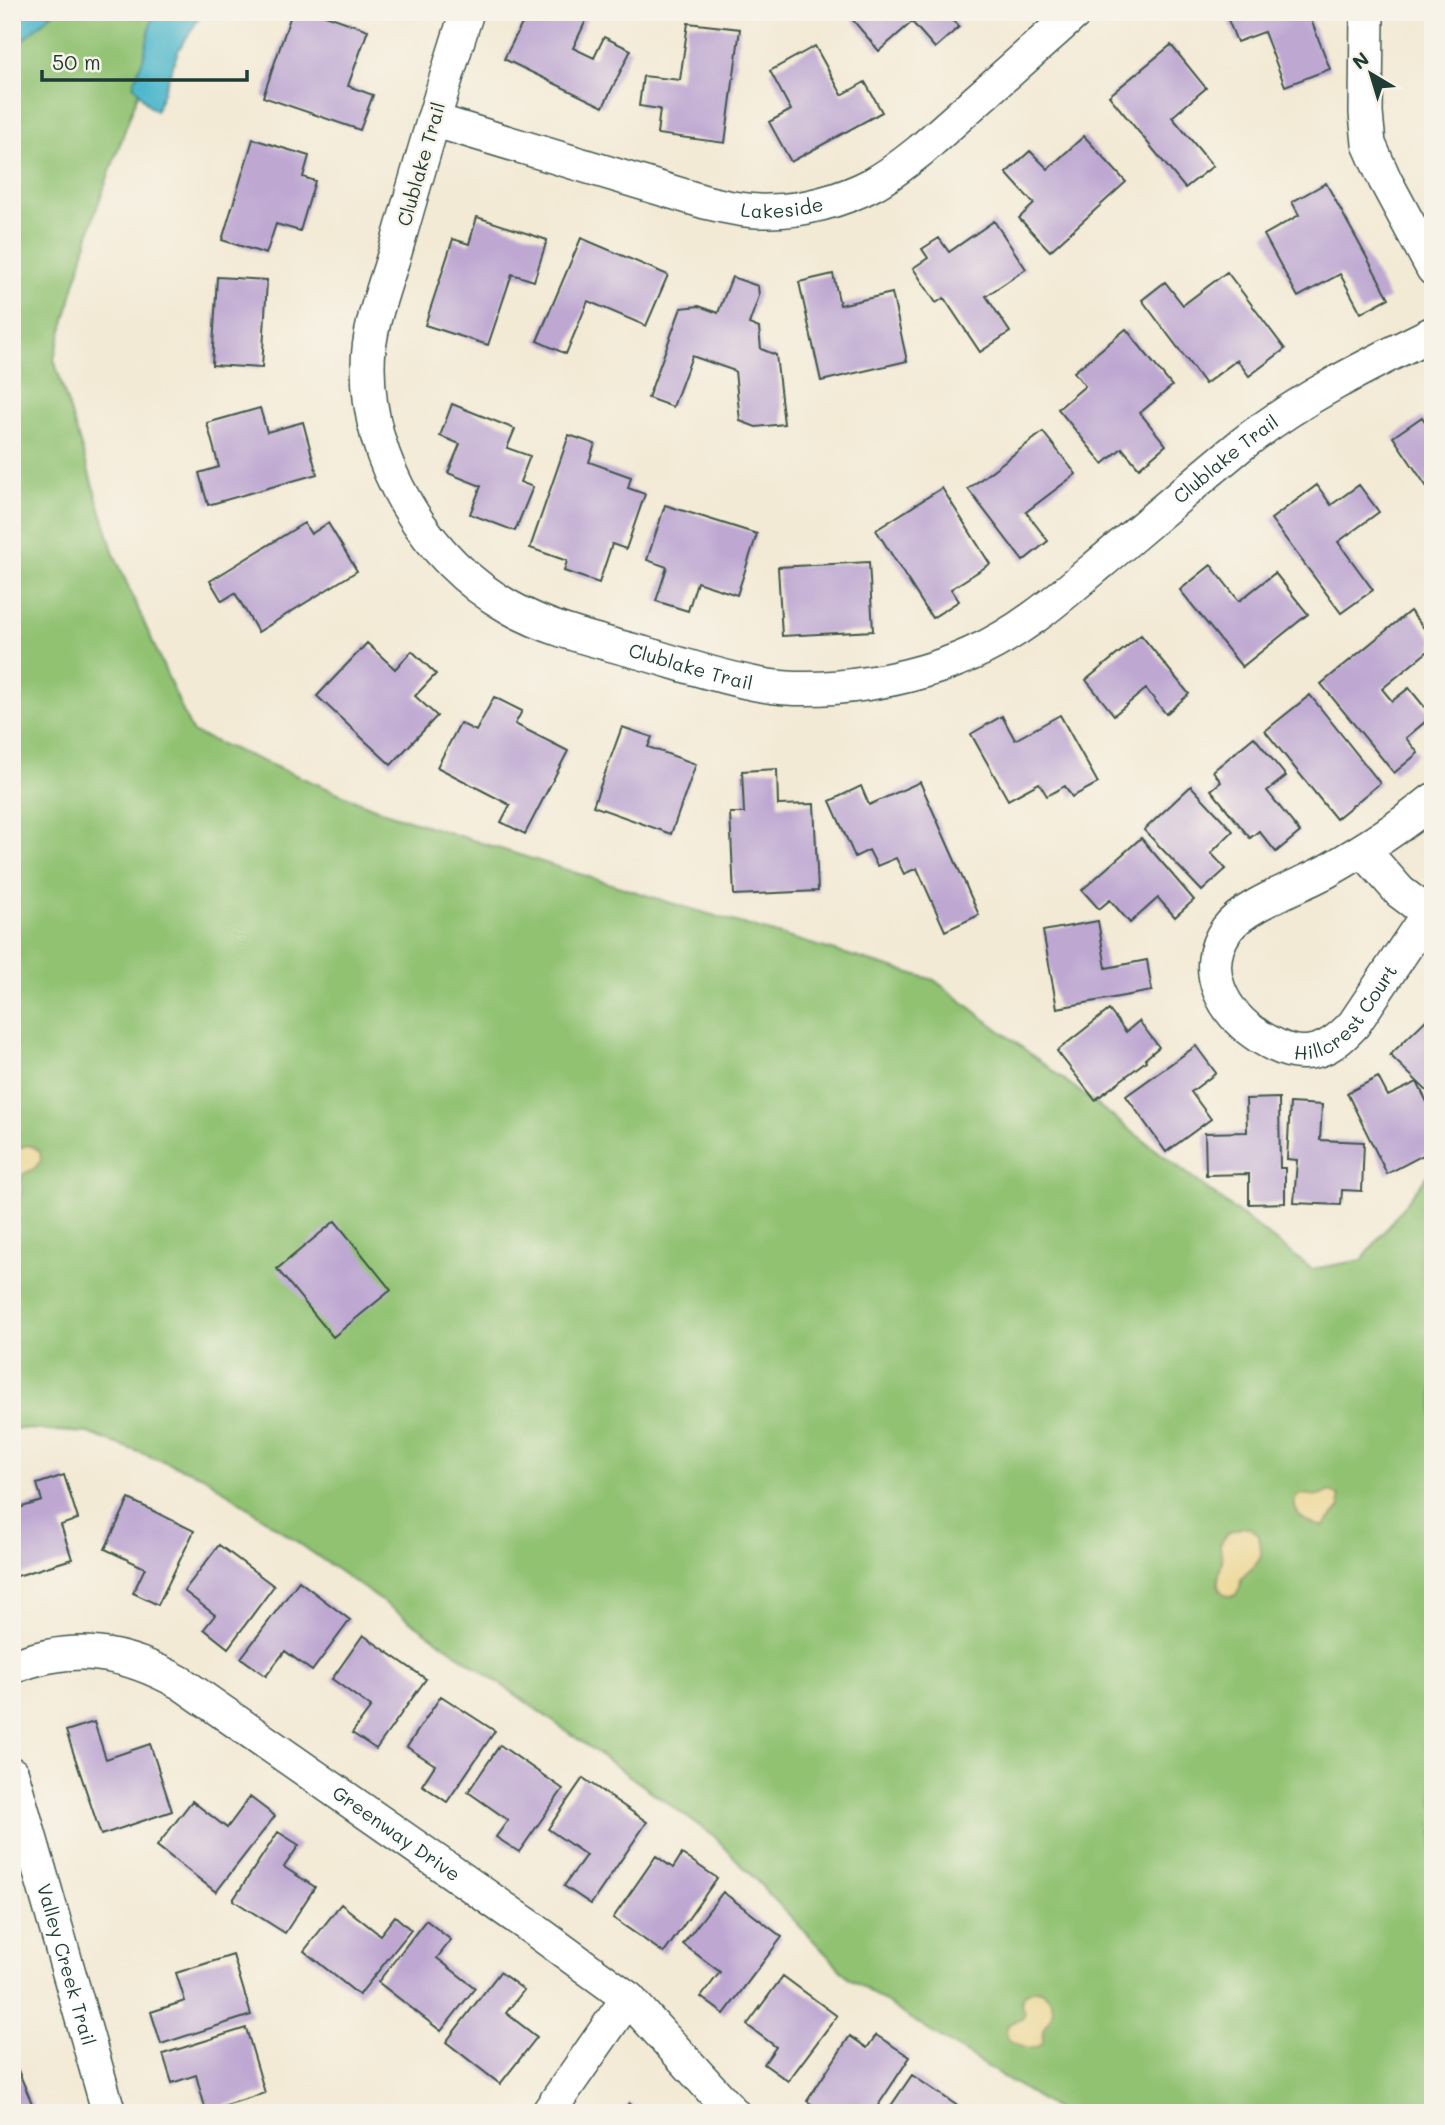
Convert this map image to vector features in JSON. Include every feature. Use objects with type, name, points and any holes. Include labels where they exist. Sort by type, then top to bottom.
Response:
[{"type":"street","name":"Clublake Trail","points":[[467,12],[378,309],[368,361],[369,388],[373,415],[389,466],[413,516],[448,560],[467,578],[508,607],[553,628],[743,681],[791,689],[816,689],[881,681],[939,666],[993,644],[1035,618],[1268,425],[1331,385],[1433,333]]},
{"type":"street","name":"Lakeside","points":[[433,120],[705,202],[747,210],[794,209],[849,195],[896,169],[921,150],[1076,12]]},
{"type":"street","points":[[1367,12],[1366,113],[1370,144],[1385,180],[1433,269]]},
{"type":"street","name":"Hillcrest Court","points":[[1430,910],[1354,1024],[1321,1050],[1309,1053],[1282,1049],[1256,1034],[1225,1004],[1216,980],[1217,955],[1226,931],[1234,921],[1247,911],[1363,850],[1399,827],[1433,800]]},
{"type":"street","points":[[1363,850],[1400,892],[1430,910]]},
{"type":"street","name":"Greenway Drive","points":[[12,1667],[54,1654],[89,1653],[124,1657],[162,1672],[202,1696],[628,1998],[733,2113]]},
{"type":"street","name":"Valley Creek Trail","points":[[12,1774],[109,2113]]},
{"type":"street","points":[[548,2113],[628,1998]]},
{"type":"green space","points":[[12,12],[186,12],[143,80],[95,213],[54,359],[114,554],[192,732],[384,812],[671,903],[934,980],[1312,1269],[1362,1260],[1433,1168],[1433,2113],[1062,2113],[849,1978],[715,1837],[203,1476],[88,1433],[12,1428]]},
{"type":"sand","points":[[27,1145],[40,1152],[41,1161],[34,1169],[23,1174],[20,1197],[12,1202],[12,1151]]},
{"type":"sand","points":[[1330,1491],[1339,1496],[1340,1507],[1324,1526],[1307,1522],[1299,1515],[1295,1499],[1300,1494],[1319,1496]]},
{"type":"sand","points":[[1243,1527],[1258,1534],[1261,1556],[1241,1579],[1237,1594],[1231,1596],[1224,1594],[1218,1585],[1222,1561],[1220,1544],[1228,1533]]},
{"type":"sand","points":[[1034,1989],[1042,1991],[1049,1998],[1053,2010],[1044,2029],[1043,2043],[1034,2048],[1026,2048],[1008,2039],[1006,2030],[1008,2025],[1023,2017],[1021,2004],[1024,1994]]},
{"type":"water","points":[[12,12],[54,12],[12,50]]},
{"type":"water","points":[[156,12],[203,12],[179,49],[156,111],[133,84]]},
{"type":"building","points":[[292,12],[317,12],[368,30],[348,86],[373,95],[360,130],[263,97]]},
{"type":"building","points":[[528,12],[589,14],[573,48],[594,58],[604,37],[631,50],[603,107],[504,59]]},
{"type":"building","points":[[846,12],[946,12],[959,27],[935,48],[912,22],[879,51]]},
{"type":"building","points":[[1225,12],[1308,12],[1330,69],[1285,86],[1264,32],[1237,42]]},
{"type":"building","points":[[688,23],[740,29],[725,143],[657,134],[660,109],[639,106],[643,76],[680,80]]},
{"type":"building","points":[[1171,45],[1206,88],[1172,117],[1213,166],[1185,188],[1109,96]]},
{"type":"building","points":[[815,46],[842,95],[865,82],[882,112],[791,162],[769,122],[791,110],[770,71]]},
{"type":"building","points":[[1084,136],[1126,182],[1050,251],[1019,218],[1034,204],[1006,173],[1030,151],[1048,169]]},
{"type":"building","points":[[253,139],[309,156],[303,177],[315,181],[300,231],[276,224],[266,254],[222,240]]},
{"type":"building","points":[[1326,183],[1389,298],[1361,313],[1340,274],[1298,297],[1264,235],[1299,215],[1292,202]]},
{"type":"building","points":[[477,217],[547,240],[534,281],[512,274],[488,345],[425,325],[453,239],[469,244]]},
{"type":"building","points":[[994,221],[1026,269],[986,296],[1010,332],[980,352],[944,298],[936,303],[913,268],[928,258],[922,249],[939,238],[949,252]]},
{"type":"building","points":[[581,238],[668,275],[646,326],[588,301],[566,354],[537,341]]},
{"type":"building","points":[[1227,272],[1285,349],[1249,376],[1237,360],[1205,384],[1142,300],[1165,282],[1183,305]]},
{"type":"building","points":[[833,274],[840,305],[892,293],[907,361],[821,381],[799,282]]},
{"type":"building","points":[[217,277],[267,280],[262,368],[212,365]]},
{"type":"building","points":[[732,277],[758,286],[759,296],[749,324],[759,328],[761,349],[776,355],[784,424],[756,427],[740,421],[735,371],[692,356],[673,407],[648,398],[681,308],[699,306],[718,313]]},
{"type":"building","points":[[1126,329],[1172,386],[1140,413],[1166,445],[1139,468],[1122,448],[1103,464],[1058,409],[1085,386],[1074,372]]},
{"type":"building","points":[[452,404],[515,429],[507,448],[530,456],[520,482],[533,487],[515,531],[470,514],[481,486],[448,473],[460,444],[440,436]]},
{"type":"building","points":[[260,408],[267,432],[303,422],[317,474],[208,505],[199,473],[219,467],[207,423]]},
{"type":"building","points":[[1422,417],[1433,433],[1433,496],[1393,437]]},
{"type":"building","points":[[1043,432],[1076,474],[1026,512],[1048,541],[1023,561],[968,489]]},
{"type":"building","points":[[569,435],[595,444],[589,462],[631,477],[628,488],[645,494],[626,549],[612,544],[599,583],[564,571],[567,561],[530,548]]},
{"type":"building","points":[[1317,485],[1331,505],[1359,485],[1379,512],[1338,542],[1373,590],[1341,613],[1271,519]]},
{"type":"building","points":[[942,488],[990,564],[951,589],[959,601],[932,618],[876,530]]},
{"type":"building","points":[[665,505],[757,534],[737,595],[697,582],[688,611],[656,601],[667,567],[647,560]]},
{"type":"building","points":[[304,523],[311,534],[328,523],[357,571],[258,632],[235,593],[222,601],[210,581]]},
{"type":"building","points":[[869,562],[873,631],[782,636],[778,567]]},
{"type":"building","points":[[1211,565],[1239,601],[1275,573],[1308,614],[1242,667],[1180,590]]},
{"type":"building","points":[[1410,611],[1433,639],[1433,647],[1382,689],[1392,701],[1409,688],[1432,716],[1406,738],[1418,753],[1394,773],[1321,684]]},
{"type":"building","points":[[1141,635],[1189,694],[1166,714],[1146,689],[1114,715],[1086,680]]},
{"type":"building","points":[[367,643],[395,669],[412,651],[436,674],[415,696],[437,716],[391,765],[317,696]]},
{"type":"building","points":[[1310,695],[1380,783],[1336,819],[1265,731]]},
{"type":"building","points":[[494,697],[522,711],[515,724],[568,751],[525,834],[501,822],[510,805],[437,767],[460,723],[476,731]]},
{"type":"building","points":[[1060,715],[1098,783],[1072,797],[1065,786],[1047,796],[1039,783],[1008,800],[971,734],[1002,716],[1015,740]]},
{"type":"building","points":[[622,727],[652,737],[648,747],[696,764],[671,834],[593,806]]},
{"type":"building","points":[[1254,737],[1286,776],[1267,791],[1300,832],[1276,852],[1259,831],[1250,838],[1211,790],[1221,782],[1213,771]]},
{"type":"building","points":[[777,769],[778,805],[814,804],[818,891],[734,895],[730,813],[744,813],[742,771]]},
{"type":"building","points":[[920,782],[979,915],[945,931],[917,868],[904,874],[896,858],[877,866],[869,850],[855,857],[830,801],[861,786],[869,805]]},
{"type":"building","points":[[1191,786],[1233,831],[1211,853],[1226,869],[1202,891],[1144,830]]},
{"type":"building","points":[[1141,838],[1194,900],[1175,917],[1158,898],[1130,923],[1110,900],[1099,909],[1082,890]]},
{"type":"building","points":[[1098,921],[1106,968],[1147,960],[1152,991],[1057,1008],[1043,931]]},
{"type":"building","points":[[1109,1010],[1126,1032],[1139,1021],[1159,1047],[1146,1061],[1095,1100],[1057,1051]]},
{"type":"building","points":[[1433,1013],[1433,1097],[1390,1055]]},
{"type":"building","points":[[1196,1046],[1216,1073],[1191,1092],[1211,1119],[1166,1152],[1126,1096]]},
{"type":"building","points":[[1378,1077],[1388,1096],[1417,1082],[1433,1114],[1433,1150],[1387,1174],[1347,1093]]},
{"type":"building","points":[[1279,1098],[1280,1168],[1285,1168],[1285,1203],[1249,1204],[1249,1174],[1206,1175],[1205,1133],[1247,1132],[1246,1099]]},
{"type":"building","points":[[1290,1103],[1322,1105],[1320,1140],[1364,1142],[1362,1191],[1342,1190],[1341,1205],[1294,1203],[1297,1160],[1287,1159]]},
{"type":"building","points":[[335,1221],[391,1290],[333,1337],[277,1269]]},
{"type":"building","points":[[64,1475],[78,1519],[61,1525],[72,1559],[14,1577],[12,1510],[42,1501],[37,1484]]},
{"type":"building","points":[[129,1499],[194,1531],[158,1605],[133,1593],[145,1568],[105,1549]]},
{"type":"building","points":[[219,1545],[274,1586],[228,1648],[204,1629],[215,1615],[184,1591]]},
{"type":"building","points":[[299,1581],[350,1620],[312,1671],[285,1651],[266,1676],[241,1658]]},
{"type":"building","points":[[363,1635],[426,1679],[376,1749],[352,1733],[371,1707],[332,1679]]},
{"type":"building","points":[[441,1696],[495,1731],[447,1802],[422,1785],[435,1765],[407,1747]]},
{"type":"building","points":[[94,1722],[106,1759],[150,1744],[172,1811],[101,1835],[66,1731]]},
{"type":"building","points":[[500,1745],[563,1789],[519,1852],[496,1837],[508,1820],[468,1792]]},
{"type":"building","points":[[583,1778],[647,1822],[591,1904],[564,1886],[586,1855],[548,1829]]},
{"type":"building","points":[[250,1797],[275,1816],[216,1892],[157,1846],[192,1801],[227,1828]]},
{"type":"building","points":[[278,1832],[299,1845],[284,1867],[315,1887],[285,1933],[233,1900]]},
{"type":"building","points":[[682,1854],[717,1878],[664,1953],[613,1918],[656,1856],[673,1868]]},
{"type":"building","points":[[723,1892],[782,1937],[724,2014],[701,1997],[720,1972],[683,1944]]},
{"type":"building","points":[[341,1904],[380,1935],[395,1916],[411,1930],[359,1995],[304,1951]]},
{"type":"building","points":[[426,1920],[451,1940],[437,1958],[475,1988],[441,2031],[378,1982]]},
{"type":"building","points":[[233,1955],[251,2015],[161,2044],[151,2012],[185,2001],[176,1973]]},
{"type":"building","points":[[500,1972],[524,1990],[506,2013],[537,2037],[500,2084],[446,2042]]},
{"type":"building","points":[[783,1976],[837,2016],[788,2081],[764,2064],[776,2047],[747,2025]]},
{"type":"building","points":[[246,2028],[265,2093],[206,2111],[196,2075],[172,2083],[163,2054]]},
{"type":"building","points":[[876,2035],[910,2057],[873,2113],[825,2113],[807,2101],[850,2036],[867,2048]]},
{"type":"building","points":[[12,2056],[33,2106],[15,2113],[12,2113]]},
{"type":"building","points":[[912,2075],[968,2113],[886,2113]]},
{"type":"building","points":[[629,2103],[641,2113],[622,2113]]}]
